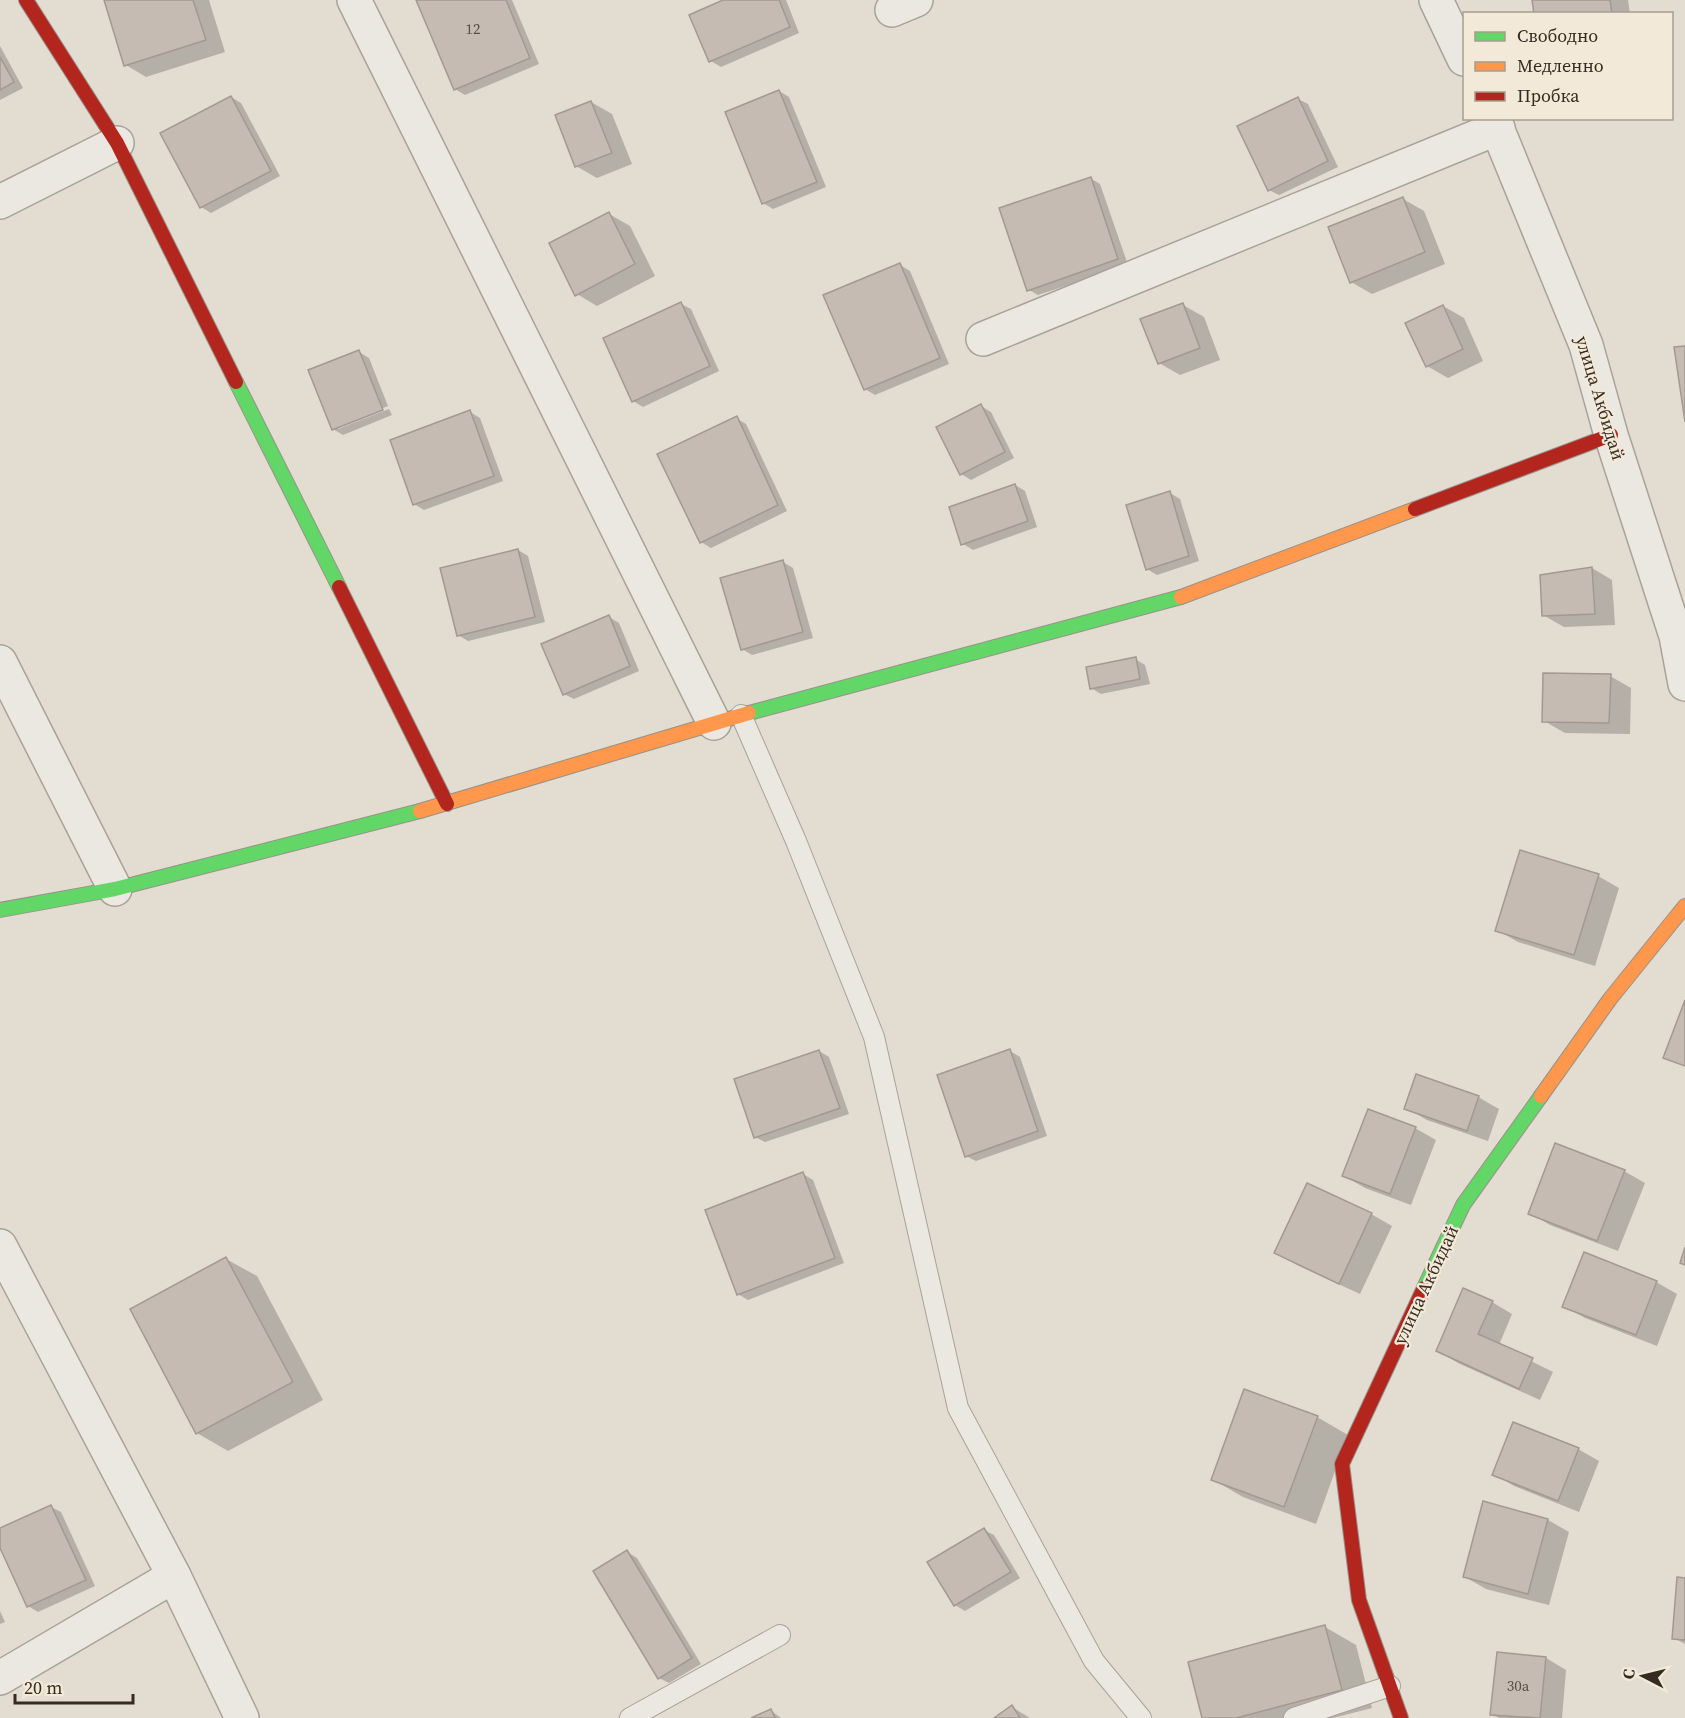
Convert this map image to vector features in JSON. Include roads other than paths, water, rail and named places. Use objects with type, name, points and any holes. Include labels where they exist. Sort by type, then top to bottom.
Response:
[{"type":"street","points":[[26,0],[117,143],[447,804]]},
{"type":"street","points":[[354,0],[727,719]]},
{"type":"street","points":[[1436,0],[1463,57]]},
{"type":"street","points":[[983,339],[1496,123]]},
{"type":"street","name":"улица Акбидай","points":[[1496,123],[1586,345],[1611,435],[1676,636],[1685,684]]},
{"type":"street","points":[[0,202],[117,143]]},
{"type":"street","points":[[0,910],[115,890],[447,804],[727,719],[1171,601],[1611,435]]},
{"type":"street","points":[[0,662],[115,890]]},
{"type":"street","name":"улица Акбидай","points":[[1401,1718],[1359,1600],[1342,1464],[1463,1205],[1610,999],[1685,906]]},
{"type":"street","points":[[0,1246],[174,1576],[242,1718]]},
{"type":"street","points":[[0,1678],[174,1576]]},
{"type":"lane","points":[[727,719],[796,841],[874,1037],[958,1408],[1094,1661],[1141,1718]]},
{"type":"lane","points":[[630,1718],[780,1635]]},
{"type":"lane","points":[[1294,1718],[1390,1686]]}]
